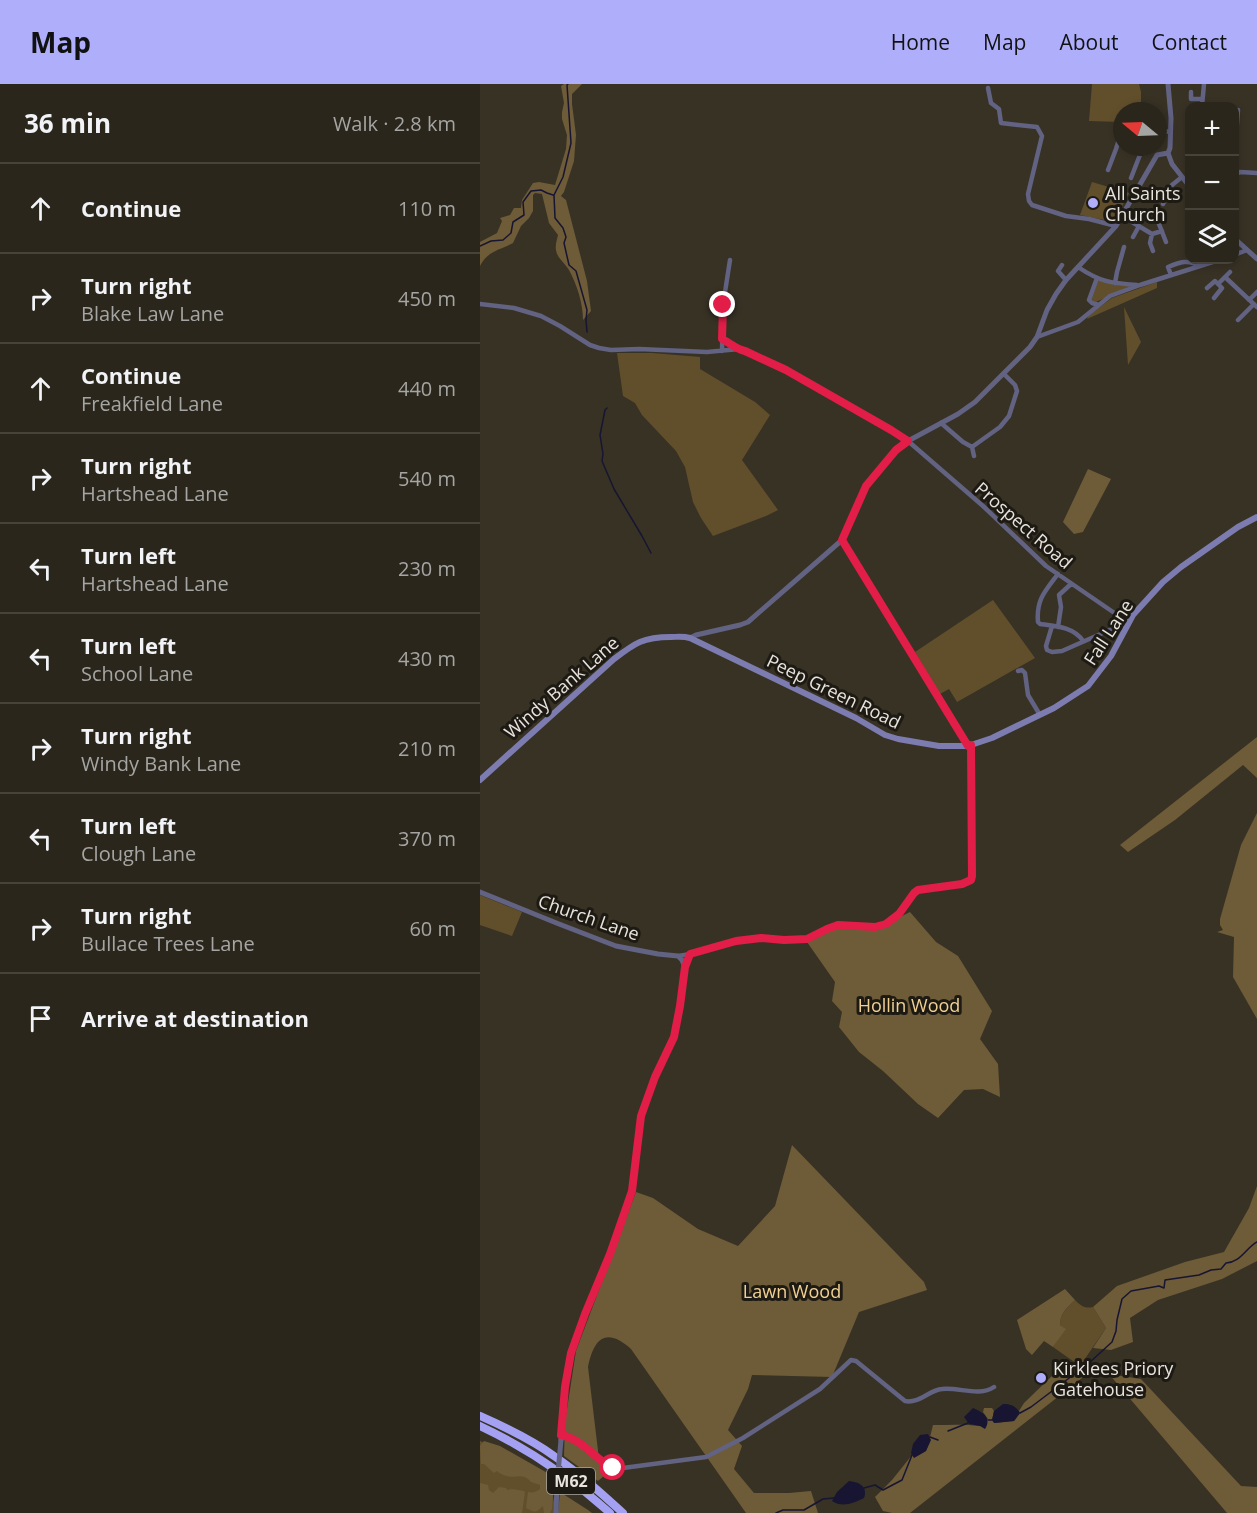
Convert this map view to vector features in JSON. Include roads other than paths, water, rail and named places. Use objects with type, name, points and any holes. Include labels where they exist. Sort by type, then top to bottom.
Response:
[{"type":"highway","name":"M62","points":[[480,1416],[553,1455],[594,1486],[623,1513]]},
{"type":"highway","name":"M62","points":[[480,1426],[529,1452],[582,1489],[610,1513]]},
{"type":"main road","name":"Fall Lane","points":[[970,745],[992,738],[1066,702],[1088,686],[1111,656],[1133,615],[1163,582],[1238,526],[1257,517]]},
{"type":"main road","name":"Windy Bank Lane","points":[[480,780],[632,645],[651,638],[690,638]]},
{"type":"main road","name":"Peep Green Road","points":[[690,638],[856,718],[885,735],[939,746],[970,745]]},
{"type":"street","points":[[1168,84],[1170,101],[1170,148],[1168,153],[1172,164],[1185,181]]},
{"type":"street","points":[[1191,92],[1191,99],[1202,99],[1204,84]]},
{"type":"street","points":[[988,88],[991,103],[999,109],[1001,123],[1037,127],[1042,135],[1028,194],[1032,206],[1066,216],[1116,226]]},
{"type":"street","name":"Windy Bank Lane","points":[[690,638],[748,622],[842,540],[866,486],[896,450],[975,402],[1030,347],[1037,337],[1047,310],[1066,280],[1116,226],[1157,155],[1168,153]]},
{"type":"street","points":[[1108,170],[1113,156]]},
{"type":"street","points":[[1131,178],[1140,156]]},
{"type":"street","points":[[1239,172],[1257,173]]},
{"type":"street","points":[[1157,198],[1163,202],[1172,185],[1182,177]]},
{"type":"street","points":[[1122,216],[1152,234],[1162,231]]},
{"type":"street","points":[[1159,224],[1166,242]]},
{"type":"street","points":[[1132,237],[1139,226]]},
{"type":"street","points":[[1152,234],[1150,243],[1153,251]]},
{"type":"street","points":[[1239,243],[1257,259]]},
{"type":"street","points":[[1116,283],[1124,247]]},
{"type":"street","points":[[1239,254],[1257,248]]},
{"type":"street","points":[[722,351],[723,305],[730,260]]},
{"type":"street","points":[[1171,275],[1168,267],[1185,261]]},
{"type":"street","points":[[1196,264],[1200,266]]},
{"type":"street","points":[[1037,337],[1078,322],[1110,296],[1206,264]]},
{"type":"street","points":[[1062,265],[1058,271],[1066,280]]},
{"type":"street","points":[[1078,267],[1096,278],[1140,285]]},
{"type":"street","points":[[1218,284],[1230,272]]},
{"type":"street","points":[[1225,277],[1253,304]]},
{"type":"street","points":[[1096,278],[1089,300],[1099,305]]},
{"type":"street","points":[[1207,288],[1215,281],[1222,288],[1214,298]]},
{"type":"street","points":[[1238,320],[1253,304],[1257,292]]},
{"type":"street","points":[[480,304],[514,308],[541,316],[599,348],[722,351],[739,349]]},
{"type":"street","name":"Prospect Road","points":[[722,339],[786,370],[908,441],[1046,566],[1129,624]]},
{"type":"street","points":[[972,447],[1000,427],[1009,416],[1017,391],[1015,385],[1004,374]]},
{"type":"street","points":[[941,423],[972,447],[974,456]]},
{"type":"street","points":[[678,956],[736,941],[761,938],[807,939],[838,925],[875,927],[886,924],[899,914],[914,893],[920,890],[962,884],[971,880],[973,830],[970,745],[842,540]]},
{"type":"street","points":[[1058,574],[1041,598],[1037,615],[1038,622],[1076,633],[1083,641]]},
{"type":"street","points":[[1071,584],[1059,595],[1061,606],[1046,646],[1047,650],[1062,651],[1121,625],[1129,624]]},
{"type":"street","points":[[1022,669],[1027,680],[1028,695],[1040,715]]},
{"type":"street","name":"Church Lane","points":[[480,892],[616,945],[678,956]]},
{"type":"street","points":[[556,1513],[565,1387],[571,1353],[632,1191],[641,1116],[655,1077],[674,1037],[685,967],[690,954]]},
{"type":"street","points":[[678,956],[685,967]]},
{"type":"street","points":[[561,1437],[567,1436],[613,1468],[706,1457],[743,1438],[820,1389],[850,1360],[856,1361],[906,1401],[911,1402],[937,1389],[979,1392],[989,1391],[994,1387]]},
{"type":"waterway","points":[[568,84],[571,143],[563,177],[554,195],[555,218],[563,228],[569,265],[576,271],[587,310],[587,332]]},
{"type":"waterway","points":[[480,246],[491,241],[503,240],[511,233],[513,222],[524,215],[523,202],[531,191],[541,190],[553,195]]},
{"type":"waterway","points":[[607,408],[600,435],[602,461],[614,489],[651,553]]},
{"type":"waterway","points":[[1020,1413],[1089,1363],[1112,1342],[1122,1299],[1131,1291],[1159,1286],[1164,1288],[1165,1280],[1221,1269],[1226,1263],[1239,1258],[1257,1242]]},
{"type":"waterway","points":[[948,1431],[968,1423]]},
{"type":"waterway","points":[[930,1437],[938,1440]]},
{"type":"waterway","points":[[864,1488],[875,1485],[883,1490],[902,1480],[912,1455]]},
{"type":"waterway","points":[[776,1513],[783,1510],[804,1510],[823,1499],[834,1498]]},
{"type":"place","name":"All Saints Church","points":[[1093,203]]},
{"type":"place","name":"Kirklees Priory Gatehouse","points":[[1041,1378]]},
{"type":"park label","name":"Hollin Wood","points":[[909,1005]]},
{"type":"park label","name":"Lawn Wood","points":[[792,1291]]}]
